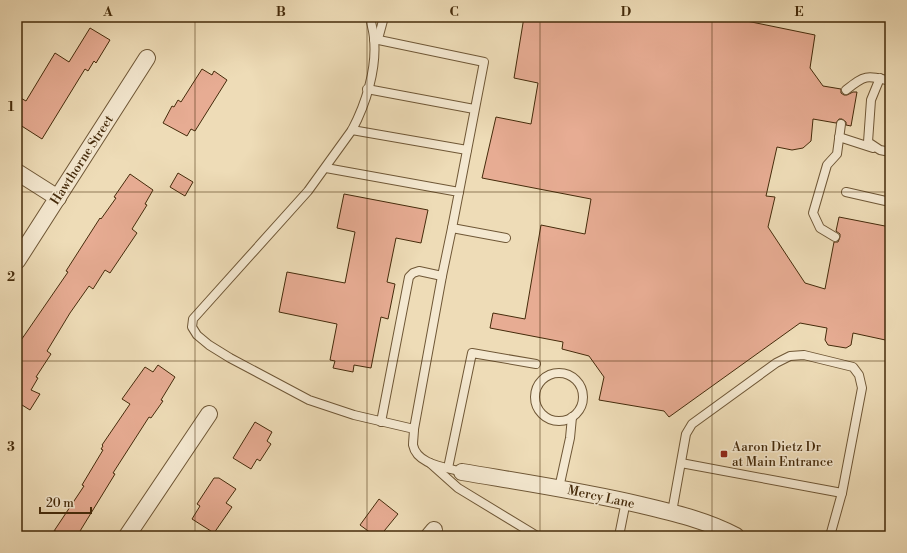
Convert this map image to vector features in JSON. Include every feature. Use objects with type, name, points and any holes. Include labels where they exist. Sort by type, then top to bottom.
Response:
[{"type":"street","name":"Hawthorne Street","points":[[17,261],[147,58]]},
{"type":"street","points":[[17,172],[58,198]]},
{"type":"street","points":[[127,536],[208,414]]},
{"type":"street","name":"Mercy Lane","points":[[455,470],[559,488],[672,512],[706,522],[736,536]]},
{"type":"lane","points":[[370,17],[376,39]]},
{"type":"lane","points":[[384,17],[376,39],[373,70],[368,89],[358,119],[352,130],[308,191],[193,319],[192,328],[197,335],[209,345],[230,358],[309,400],[381,422],[414,429]]},
{"type":"lane","points":[[376,39],[484,62],[442,276],[414,429],[413,446],[419,457],[429,463],[458,488],[537,536]]},
{"type":"lane","points":[[846,90],[860,78],[872,76],[890,81]]},
{"type":"lane","points":[[880,78],[871,100],[868,142],[880,150]]},
{"type":"lane","points":[[368,89],[474,109]]},
{"type":"lane","points":[[835,237],[820,228],[813,213],[827,165],[837,154],[841,124]]},
{"type":"lane","points":[[352,130],[466,150]]},
{"type":"lane","points":[[839,137],[890,152]]},
{"type":"lane","points":[[326,168],[458,192]]},
{"type":"lane","points":[[846,192],[890,202]]},
{"type":"lane","points":[[452,228],[506,238]]},
{"type":"lane","points":[[381,422],[409,277],[412,273],[419,272],[442,276]]},
{"type":"lane","points":[[429,463],[455,470],[472,353],[536,364]]},
{"type":"lane","points":[[672,512],[686,434],[692,424],[776,363],[790,356],[804,355],[853,367],[859,375],[862,388],[842,493],[830,536]]},
{"type":"lane","points":[[559,488],[570,438],[572,417],[580,408],[582,391],[572,378],[560,374],[553,374],[545,378],[539,384],[535,397],[536,406],[540,413],[548,419],[555,421],[565,421],[572,417]]},
{"type":"lane","points":[[681,464],[842,493]]},
{"type":"lane","points":[[619,536],[626,502]]},
{"type":"building","points":[[524,17],[727,17],[815,35],[810,68],[823,86],[841,89],[841,93],[844,95],[857,92],[851,126],[846,125],[846,122],[842,119],[839,119],[836,123],[813,119],[811,141],[803,148],[792,150],[777,147],[766,196],[775,197],[768,227],[805,283],[825,289],[834,242],[838,242],[840,237],[840,234],[836,231],[839,217],[890,227],[890,341],[853,333],[851,345],[846,348],[828,345],[825,340],[827,328],[800,323],[669,417],[664,411],[599,400],[604,377],[589,356],[562,349],[563,342],[490,328],[493,313],[525,319],[541,225],[585,234],[591,199],[482,178],[496,117],[531,124],[538,83],[514,78]]},
{"type":"building","points":[[90,28],[110,40],[96,63],[94,61],[88,71],[85,69],[42,139],[17,123],[17,96],[26,101],[55,53],[69,62]]},
{"type":"building","points":[[202,69],[212,75],[214,71],[227,80],[195,131],[191,129],[187,136],[163,123],[172,106],[174,107],[178,100],[181,102]]},
{"type":"building","points":[[178,173],[193,182],[185,196],[170,187]]},
{"type":"building","points":[[130,174],[153,190],[145,204],[147,205],[132,229],[137,233],[110,273],[105,270],[93,289],[89,286],[70,313],[47,351],[51,354],[36,377],[38,378],[31,390],[40,394],[30,410],[22,405],[17,413],[17,346],[68,272],[66,271],[100,218],[101,219],[116,198],[114,197]]},
{"type":"building","points":[[344,194],[428,210],[421,243],[396,238],[387,282],[395,284],[388,319],[381,317],[371,368],[354,365],[353,372],[333,368],[335,361],[330,360],[337,324],[279,312],[287,272],[345,283],[355,232],[337,228]]},
{"type":"building","points":[[158,365],[175,377],[161,400],[163,401],[151,418],[149,417],[113,473],[115,474],[77,536],[53,536],[56,531],[54,531],[84,486],[82,485],[103,450],[101,449],[103,446],[102,445],[130,404],[122,399],[145,367],[153,372]]},
{"type":"building","points":[[255,422],[272,432],[267,441],[271,444],[260,461],[257,459],[251,469],[233,458]]},
{"type":"building","points":[[214,478],[219,478],[236,489],[226,503],[232,507],[214,533],[192,519],[200,506],[197,504]]},
{"type":"building","points":[[379,499],[398,514],[380,536],[375,536],[360,525]]},
{"type":"place","name":"Aaron Dietz Dr at Main Entrance","points":[[724,454]]}]
